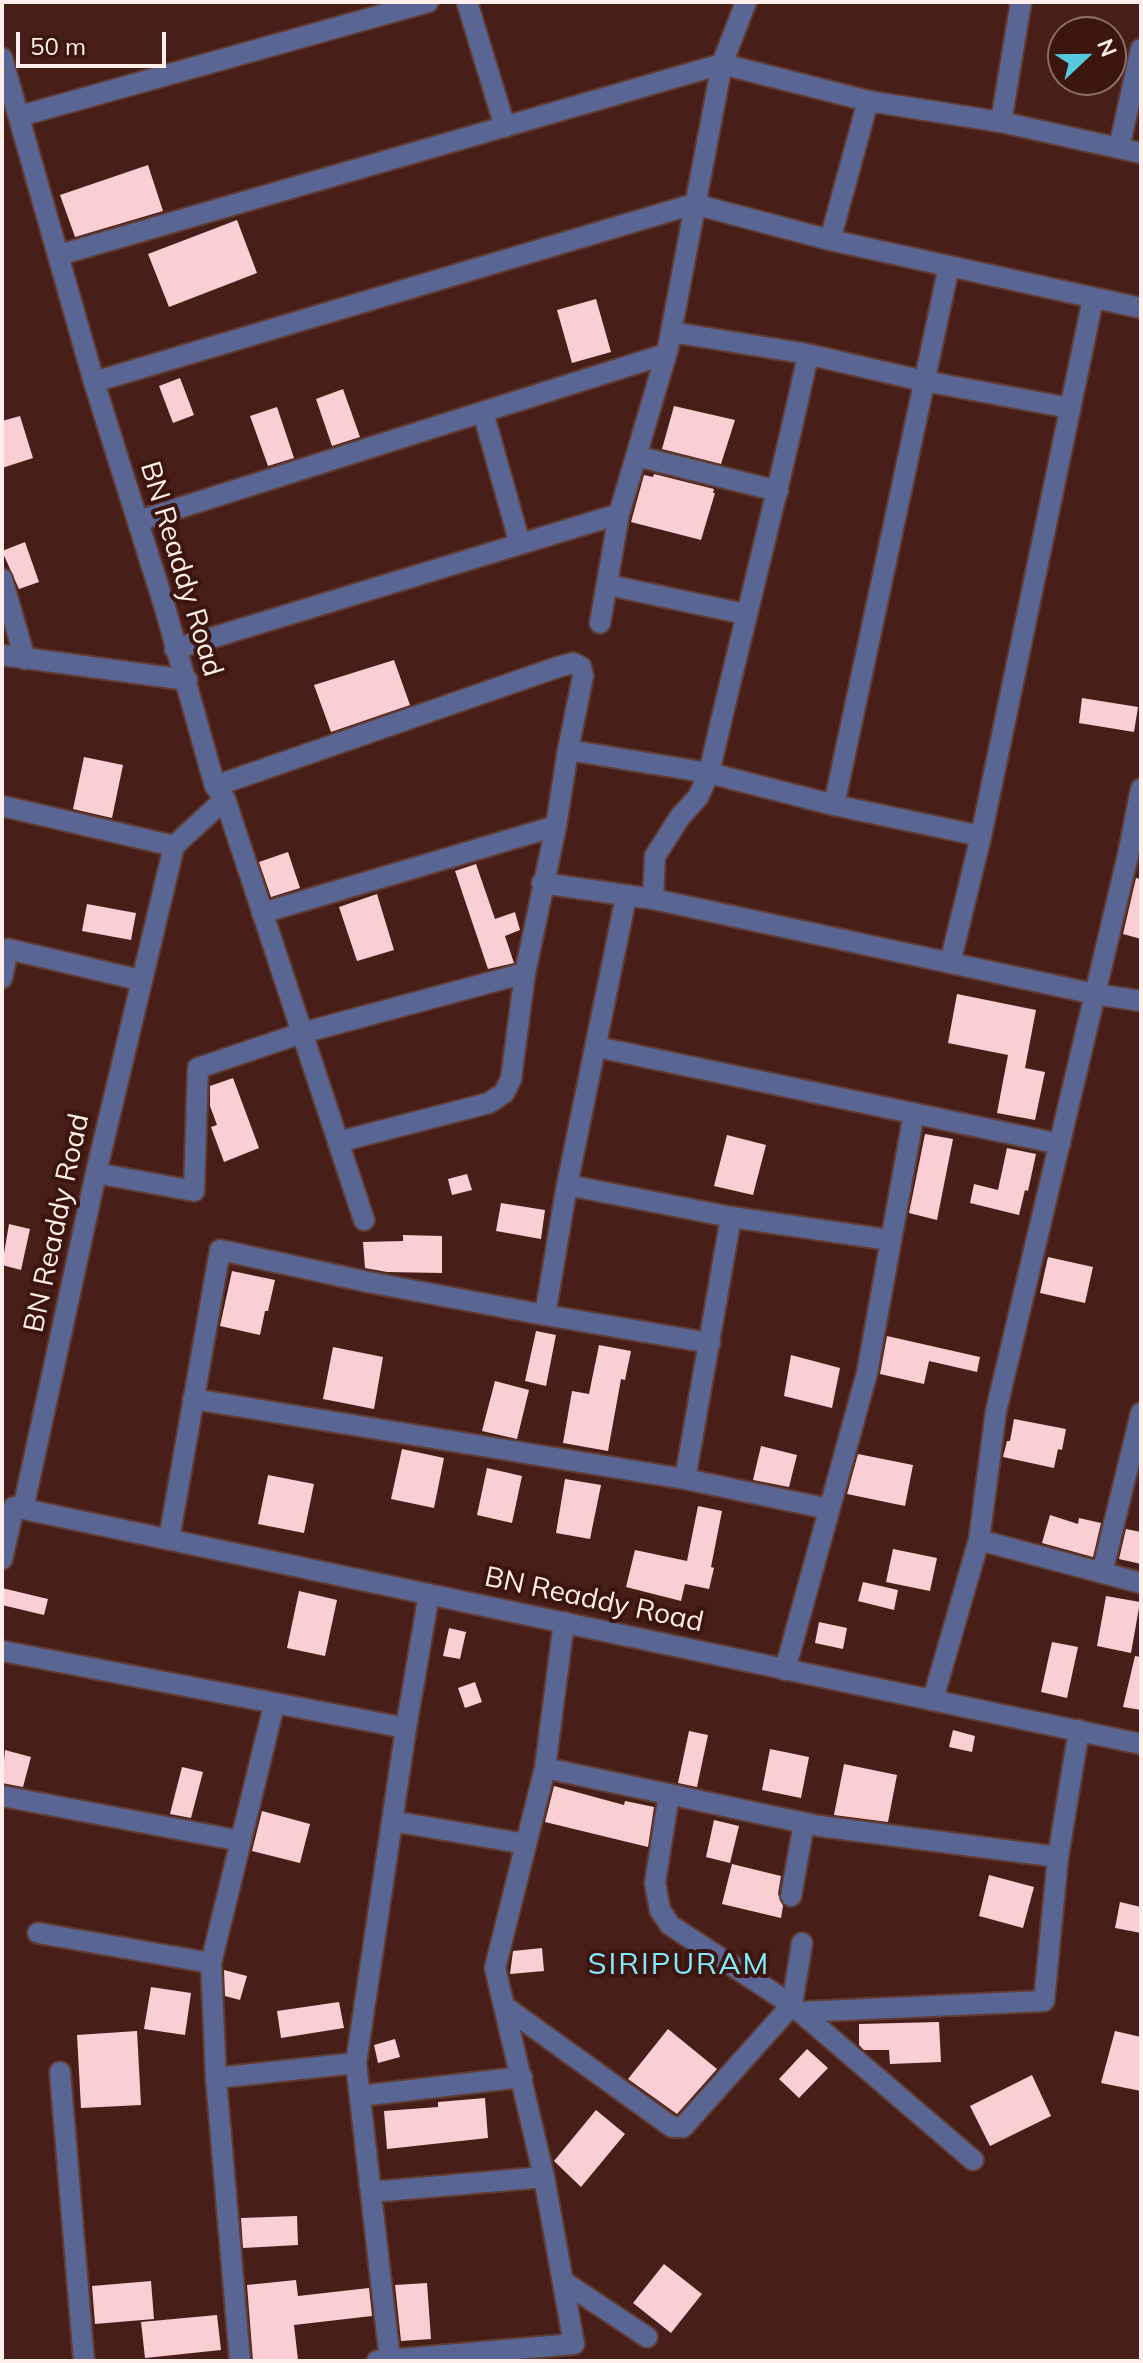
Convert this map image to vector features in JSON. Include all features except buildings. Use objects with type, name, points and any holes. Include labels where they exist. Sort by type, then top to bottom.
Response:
[{"type":"street","points":[[20,116],[428,2]]},
{"type":"street","points":[[467,2],[505,127]]},
{"type":"street","points":[[600,623],[619,514],[671,332],[722,64],[746,2]]},
{"type":"street","points":[[1001,122],[1021,2]]},
{"type":"street","points":[[1119,148],[1136,86],[1141,49]]},
{"type":"street","name":"BN Readdy Road","points":[[2,58],[94,382],[175,649],[364,1220]]},
{"type":"street","points":[[59,255],[722,64],[868,101],[1001,122],[1141,153]]},
{"type":"street","points":[[830,240],[868,101]]},
{"type":"street","points":[[94,382],[694,204],[830,240],[1141,308]]},
{"type":"street","points":[[834,805],[949,266]]},
{"type":"street","points":[[950,963],[981,836],[1093,299]]},
{"type":"street","points":[[671,332],[808,355],[924,381],[1070,408]]},
{"type":"street","points":[[138,521],[666,354]]},
{"type":"street","points":[[653,899],[655,856],[680,817],[698,797],[709,773],[808,355]]},
{"type":"street","points":[[483,412],[520,544]]},
{"type":"street","points":[[636,456],[778,491]]},
{"type":"street","points":[[175,649],[619,514]]},
{"type":"street","points":[[2,579],[25,659]]},
{"type":"street","points":[[608,585],[745,614]]},
{"type":"street","points":[[2,655],[187,680]]},
{"type":"street","points":[[2,806],[174,846],[220,792],[573,663],[581,667],[583,676],[556,826],[525,973],[511,1079],[504,1093],[489,1103],[338,1142]]},
{"type":"street","points":[[568,750],[709,773],[834,805],[981,836]]},
{"type":"street","points":[[933,1699],[979,1540],[996,1411],[1095,994],[1135,857],[1141,789]]},
{"type":"street","points":[[262,913],[556,826]]},
{"type":"street","name":"BN Readdy Road","points":[[174,846],[13,1507],[1141,1744]]},
{"type":"street","points":[[542,883],[653,899],[1095,994],[1141,1001]]},
{"type":"street","points":[[545,1315],[567,1185],[626,897]]},
{"type":"street","points":[[2,978],[5,948],[140,980]]},
{"type":"street","points":[[96,1173],[194,1191],[198,1068],[302,1033],[525,973]]},
{"type":"street","points":[[597,1047],[1060,1144]]},
{"type":"street","points":[[785,1670],[867,1373],[914,1113]]},
{"type":"street","points":[[567,1185],[731,1217],[890,1240]]},
{"type":"street","points":[[685,1479],[731,1217]]},
{"type":"street","points":[[169,1539],[220,1250],[368,1282],[710,1343]]},
{"type":"street","points":[[193,1399],[685,1479],[829,1509]]},
{"type":"street","points":[[1102,1573],[1138,1442],[1141,1413]]},
{"type":"street","points":[[2,1559],[13,1507]]},
{"type":"street","points":[[979,1540],[1141,1583]]},
{"type":"street","points":[[429,1594],[356,2063],[372,2192],[384,2360],[574,2344],[544,2177],[495,1968],[545,1768],[564,1622]]},
{"type":"street","points":[[2,1651],[406,1728]]},
{"type":"street","points":[[240,2361],[216,2078],[211,1963],[274,1705]]},
{"type":"street","points":[[796,2009],[1044,2001],[1058,1857],[1079,1730]]},
{"type":"street","points":[[545,1768],[804,1823],[1058,1857]]},
{"type":"street","points":[[669,1794],[655,1883],[660,1910],[670,1925],[796,2009],[973,2160]]},
{"type":"street","points":[[2,1796],[241,1841]]},
{"type":"street","points":[[392,1821],[526,1844]]},
{"type":"street","points":[[791,1896],[804,1823]]},
{"type":"street","points":[[38,1933],[211,1963]]},
{"type":"street","points":[[504,2006],[672,2127],[683,2127],[796,2009],[802,1943]]},
{"type":"street","points":[[216,2078],[356,2063]]},
{"type":"street","points":[[60,2072],[84,2361]]},
{"type":"street","points":[[360,2096],[522,2077]]},
{"type":"street","points":[[372,2192],[544,2177]]},
{"type":"street","points":[[564,2282],[647,2337]]},
{"type":"district","name":"SIRIPURAM","points":[[679,1965]]}]
